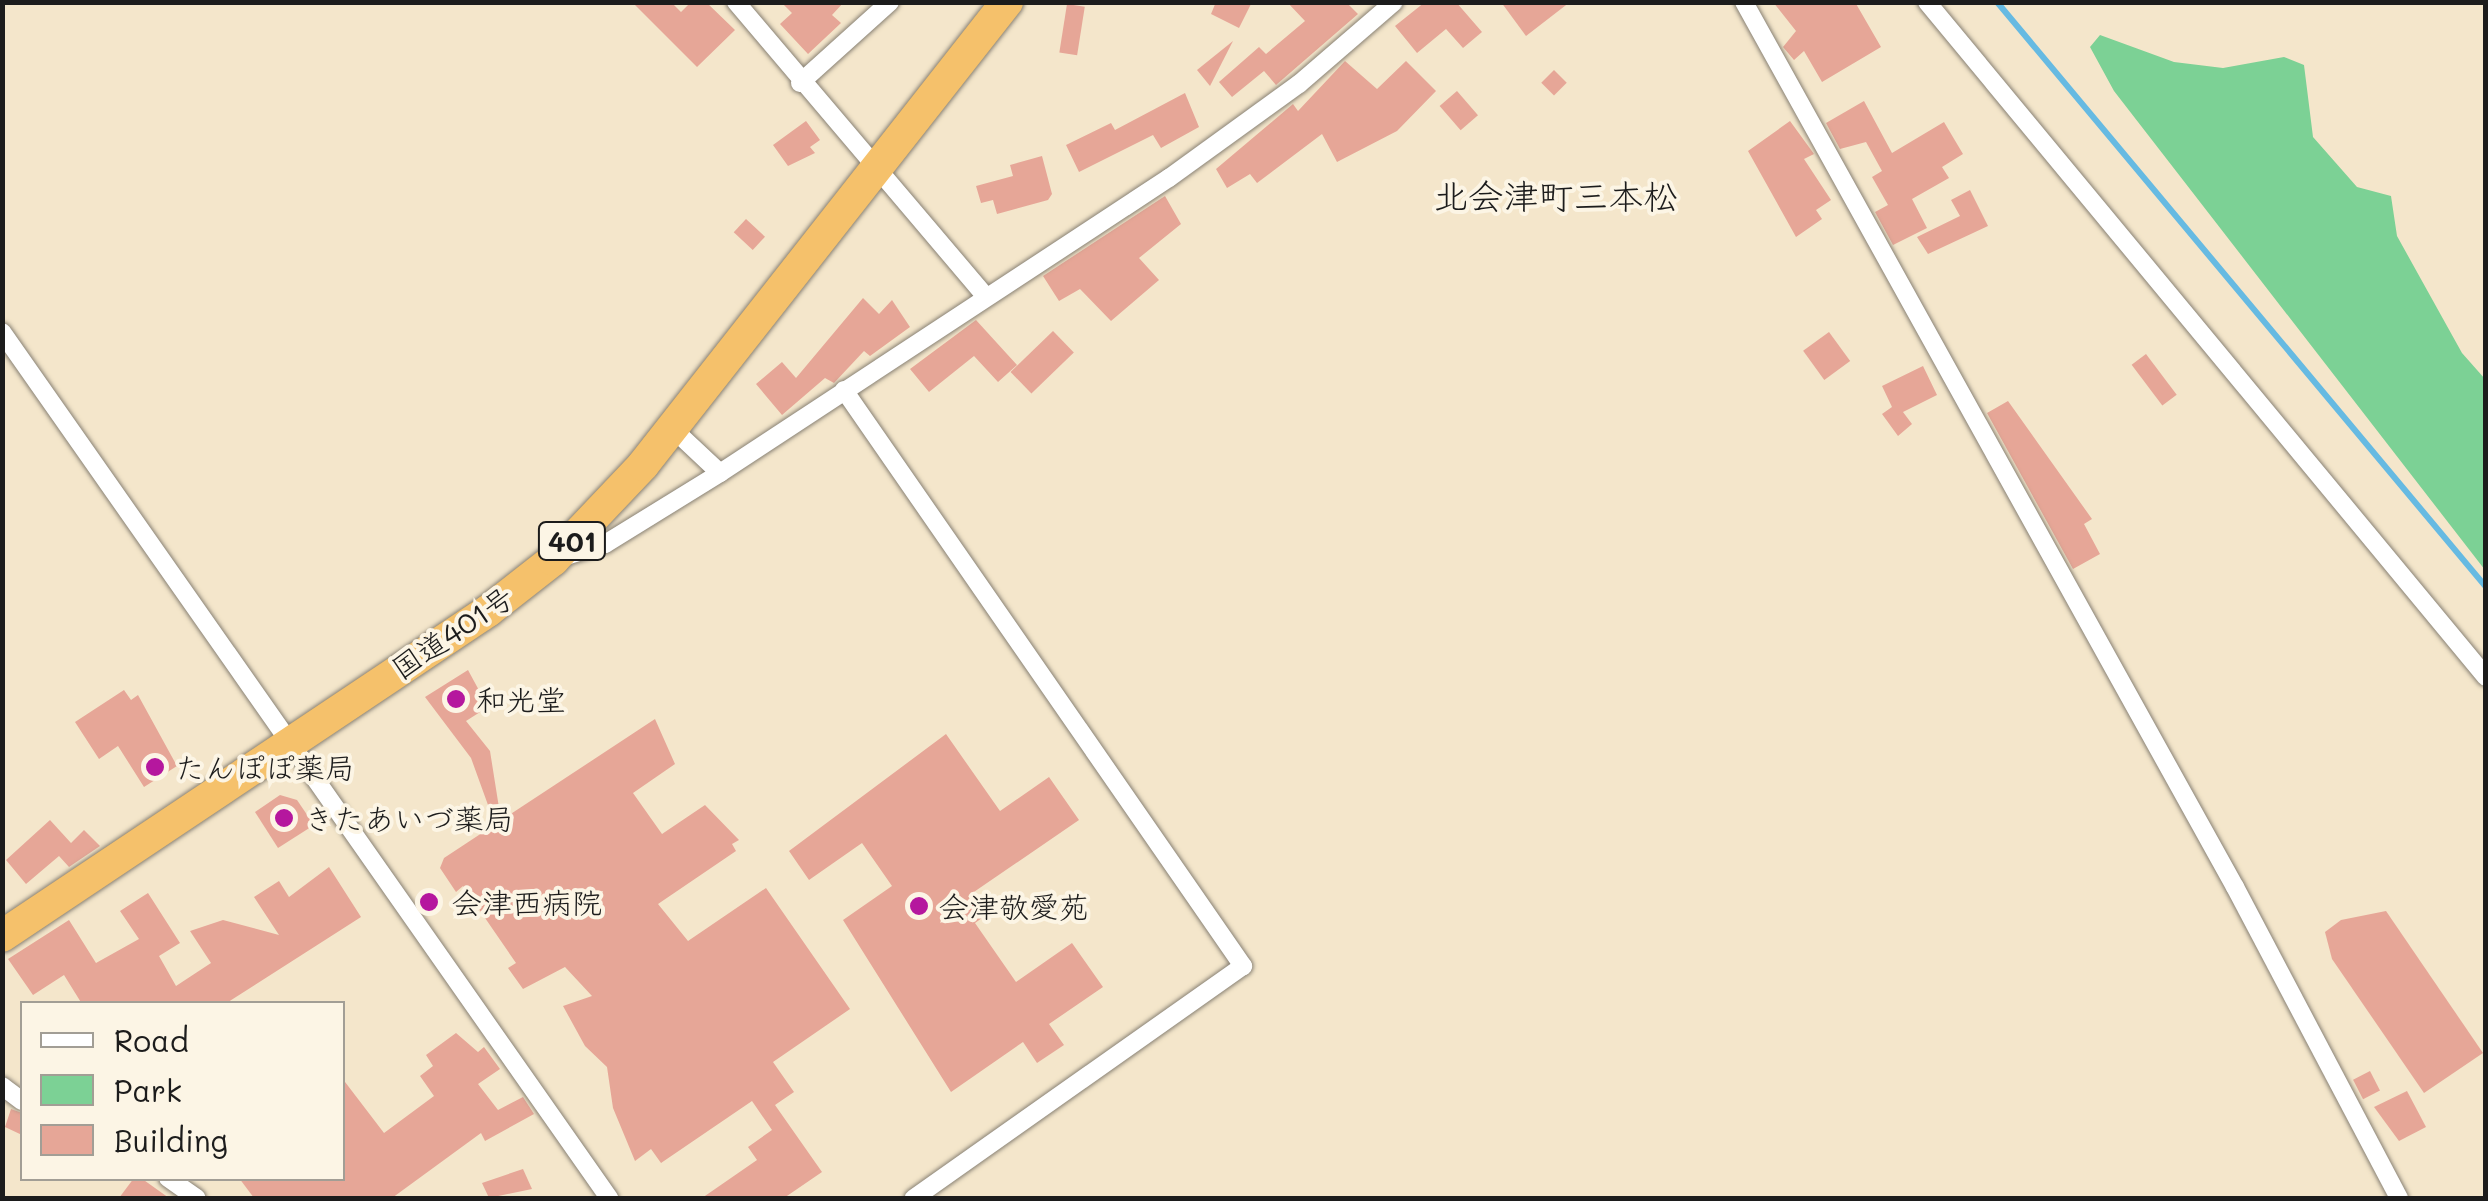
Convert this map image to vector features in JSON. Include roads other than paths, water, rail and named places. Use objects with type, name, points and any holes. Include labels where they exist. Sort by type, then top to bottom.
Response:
[{"type":"highway","name":"国道401号","points":[[2,936],[291,739],[488,611],[553,560],[672,428],[875,165],[1007,2]]},
{"type":"street","points":[[736,2],[800,84],[875,165],[985,296]]},
{"type":"street","points":[[800,84],[890,2]]},
{"type":"street","points":[[553,560],[605,544],[720,473],[1218,143],[1394,2]]},
{"type":"street","points":[[1744,2],[2235,888],[2400,1198]]},
{"type":"street","points":[[1927,2],[2486,678]]},
{"type":"street","points":[[2,332],[291,739],[609,1198]]},
{"type":"street","points":[[844,390],[1243,966],[914,1198]]},
{"type":"street","points":[[672,428],[720,473]]},
{"type":"street","points":[[172,1181],[197,1198]]},
{"type":"waterway","points":[[1997,2],[2486,587]]},
{"type":"place","name":"和光堂","points":[[456,699]]},
{"type":"place","name":"たんぽぽ薬局","points":[[155,767]]},
{"type":"place","name":"きたあいづ薬局","points":[[284,818]]},
{"type":"place","name":"会津西病院","points":[[429,902]]},
{"type":"place","name":"会津敬愛苑","points":[[919,906]]},
{"type":"district","name":"北会津町三本松","points":[[1556,195]]}]
